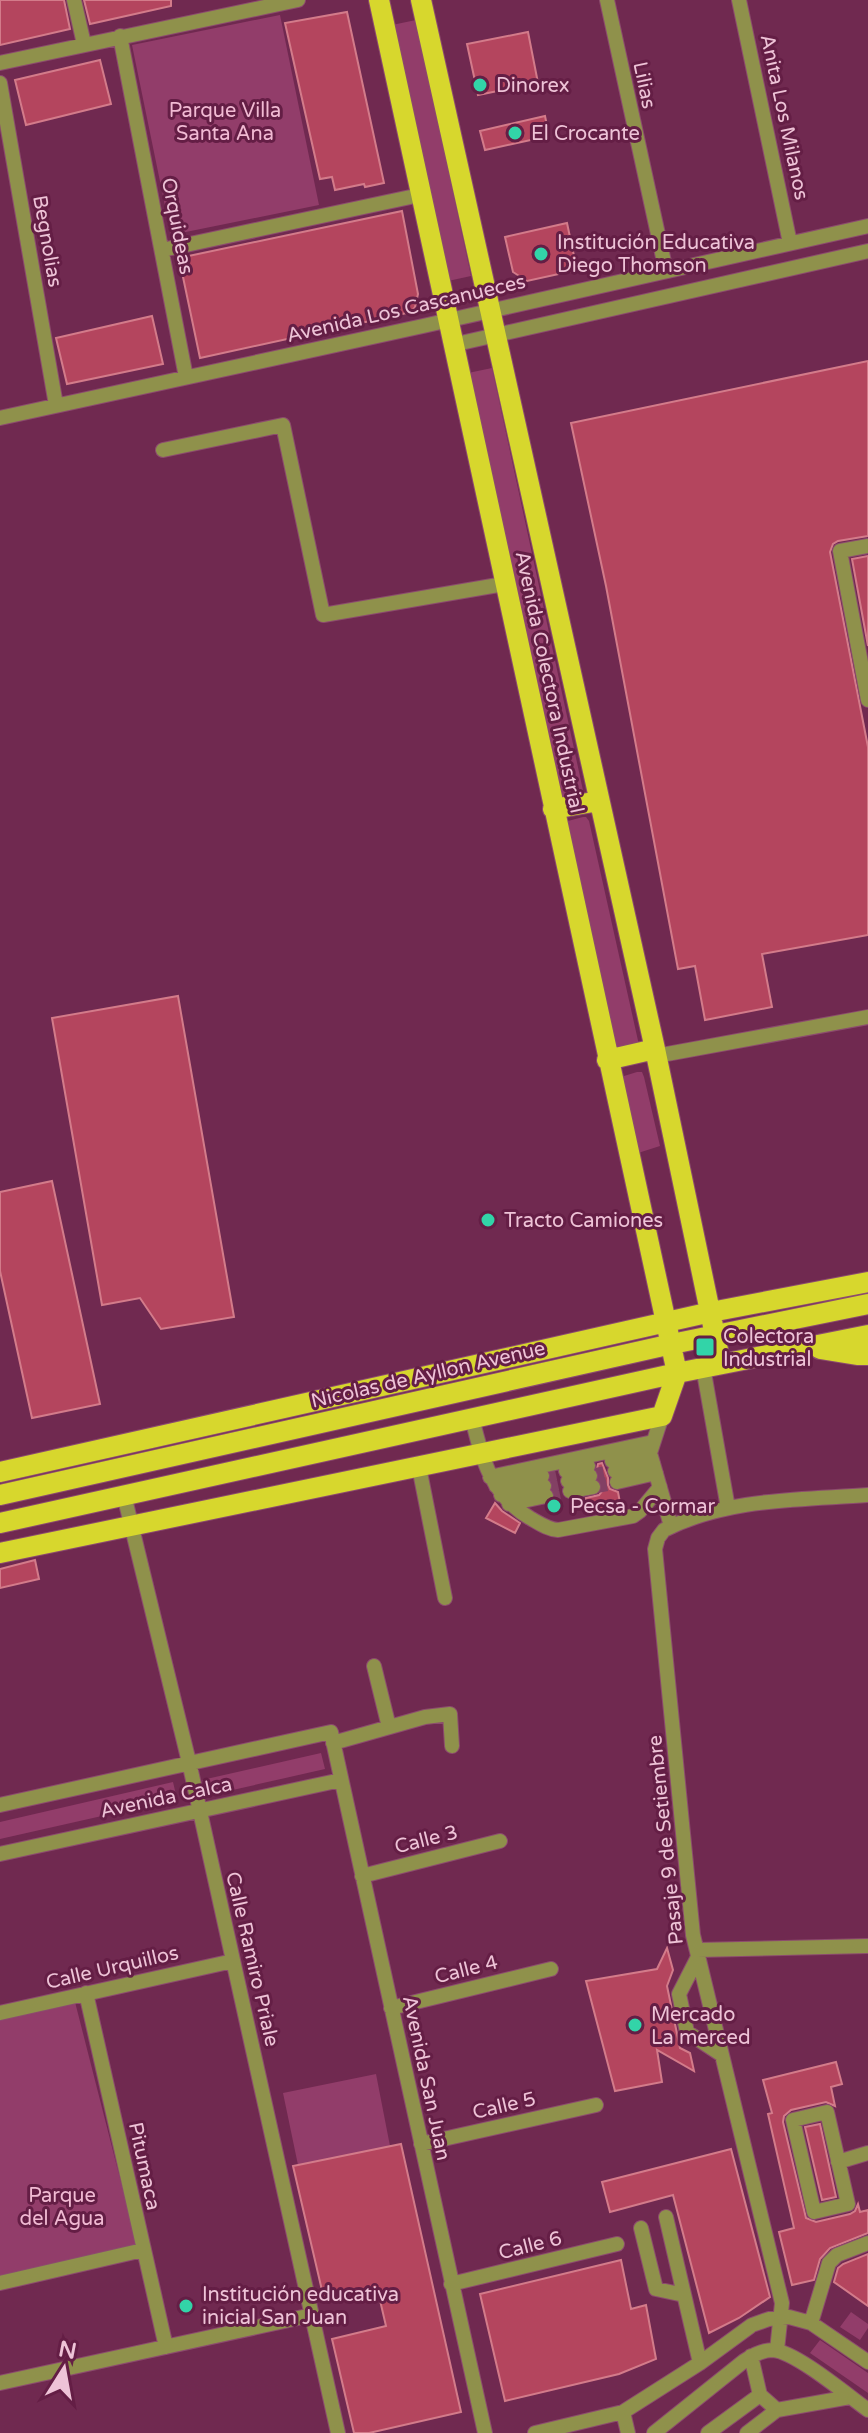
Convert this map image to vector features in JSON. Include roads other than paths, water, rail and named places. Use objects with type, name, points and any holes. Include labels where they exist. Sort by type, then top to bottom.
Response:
[{"type":"main road","name":"Avenida Colectora Industrial","points":[[379,0],[677,1373]]},
{"type":"main road","name":"Avenida Colectora Industrial","points":[[421,0],[716,1335],[712,1366]]},
{"type":"main road","points":[[553,809],[599,801]]},
{"type":"main road","points":[[607,1060],[655,1053]]},
{"type":"main road","name":"Nicolas de Ayllon Avenue","points":[[0,1472],[711,1312],[868,1282]]},
{"type":"main road","name":"Nicolas de Ayllon Avenue","points":[[0,1495],[672,1344],[868,1304]]},
{"type":"main road","points":[[0,1523],[677,1373],[868,1335]]},
{"type":"main road","points":[[809,1347],[868,1355]]},
{"type":"main road","points":[[0,1553],[662,1416],[677,1373]]},
{"type":"main road","points":[[469,1390],[472,1418]]},
{"type":"street","points":[[74,0],[84,44]]},
{"type":"street","points":[[0,63],[298,0]]},
{"type":"street","name":"Lilias","points":[[607,0],[666,271]]},
{"type":"street","name":"Anita Los Milanos","points":[[739,0],[790,243]]},
{"type":"street","name":"Orquideas","points":[[120,36],[186,377]]},
{"type":"street","name":"Begnolias","points":[[0,83],[56,405]]},
{"type":"street","points":[[162,250],[420,195]]},
{"type":"street","name":"Avenida Los Cascanueces","points":[[0,418],[868,226]]},
{"type":"street","points":[[452,345],[868,251]]},
{"type":"street","points":[[163,450],[283,425],[323,615],[504,584]]},
{"type":"street","points":[[868,546],[840,551],[868,700]]},
{"type":"street","points":[[655,1053],[868,1017]]},
{"type":"street","points":[[712,1366],[728,1508]]},
{"type":"street","points":[[472,1418],[480,1454],[499,1490],[544,1527],[558,1530],[633,1516],[640,1511],[654,1464],[662,1416]]},
{"type":"street","points":[[654,1464],[671,1526],[766,1500],[868,1495]]},
{"type":"street","points":[[654,1464],[615,1471],[654,1464]]},
{"type":"street","points":[[499,1490],[654,1464]]},
{"type":"street","points":[[419,1467],[445,1598]]},
{"type":"street","points":[[590,1476],[568,1481],[590,1476]]},
{"type":"street","points":[[499,1490],[544,1486]]},
{"type":"street","name":"Calle Ramiro Priale","points":[[124,1495],[189,1762],[338,2433]]},
{"type":"street","name":"Pasaje 9 de Setiembre","points":[[671,1526],[658,1538],[655,1549],[693,1935],[782,2303],[777,2350]]},
{"type":"street","points":[[374,1666],[389,1727]]},
{"type":"street","name":"Avenida Calca","points":[[0,1805],[189,1762],[389,1727],[425,1717],[450,1714],[452,1746]]},
{"type":"street","name":"Avenida San Juan","points":[[332,1737],[485,2433]]},
{"type":"street","name":"Avenida Calca","points":[[0,1854],[341,1780]]},
{"type":"street","name":"Calle 3","points":[[362,1876],[500,1841]]},
{"type":"street","points":[[722,2055],[687,2032],[679,1994],[697,1954],[868,1946]]},
{"type":"street","name":"Calle Urquillos","points":[[0,2013],[233,1961]]},
{"type":"street","name":"Calle 4","points":[[391,2008],[551,1969]]},
{"type":"street","name":"Pitumaca","points":[[86,1993],[166,2347]]},
{"type":"street","name":"Calle 5","points":[[421,2144],[596,2105]]},
{"type":"street","points":[[827,2112],[838,2162],[848,2204],[814,2212],[793,2120],[827,2112]]},
{"type":"street","points":[[838,2162],[868,2153]]},
{"type":"street","points":[[666,2217],[700,2363]]},
{"type":"street","points":[[641,2228],[656,2289],[684,2295]]},
{"type":"street","points":[[811,2323],[829,2263],[837,2255],[868,2243]]},
{"type":"street","name":"Calle 6","points":[[451,2284],[617,2244]]},
{"type":"street","points":[[0,2283],[143,2250]]},
{"type":"street","points":[[0,2383],[312,2315]]},
{"type":"street","points":[[535,2433],[623,2412],[700,2363],[752,2325],[780,2317],[811,2323],[868,2362]]},
{"type":"street","points":[[654,2433],[751,2356],[767,2350],[792,2356],[868,2410]]},
{"type":"street","points":[[751,2356],[760,2395],[777,2410]]},
{"type":"street","points":[[708,2433],[760,2395]]},
{"type":"street","points":[[747,2433],[777,2410],[850,2397]]},
{"type":"street","points":[[623,2412],[628,2433]]},
{"type":"tunnel","points":[[542,1476],[566,1471]]},
{"type":"tunnel","points":[[590,1476],[615,1471]]},
{"type":"tunnel","points":[[544,1486],[568,1481]]},
{"type":"tunnel","points":[[593,1487],[617,1482]]},
{"type":"tunnel","points":[[546,1496],[570,1491]]},
{"type":"place","name":"Dinorex","points":[[480,85]]},
{"type":"place","name":"El Crocante","points":[[515,133]]},
{"type":"place","name":"Institución Educativa Diego Thomson","points":[[541,254]]},
{"type":"place","name":"Tracto Camiones","points":[[488,1220]]},
{"type":"place","name":"Colectora Industrial","points":[[705,1347]]},
{"type":"place","name":"Pecsa - Cormar","points":[[554,1506]]},
{"type":"place","name":"Mercado La merced","points":[[635,2025]]},
{"type":"place","name":"Institución educativa inicial San Juan","points":[[186,2306]]},
{"type":"park label","name":"Parque Villa Santa Ana","points":[[225,122]]},
{"type":"park label","name":"Parque del Agua","points":[[62,2206]]}]
